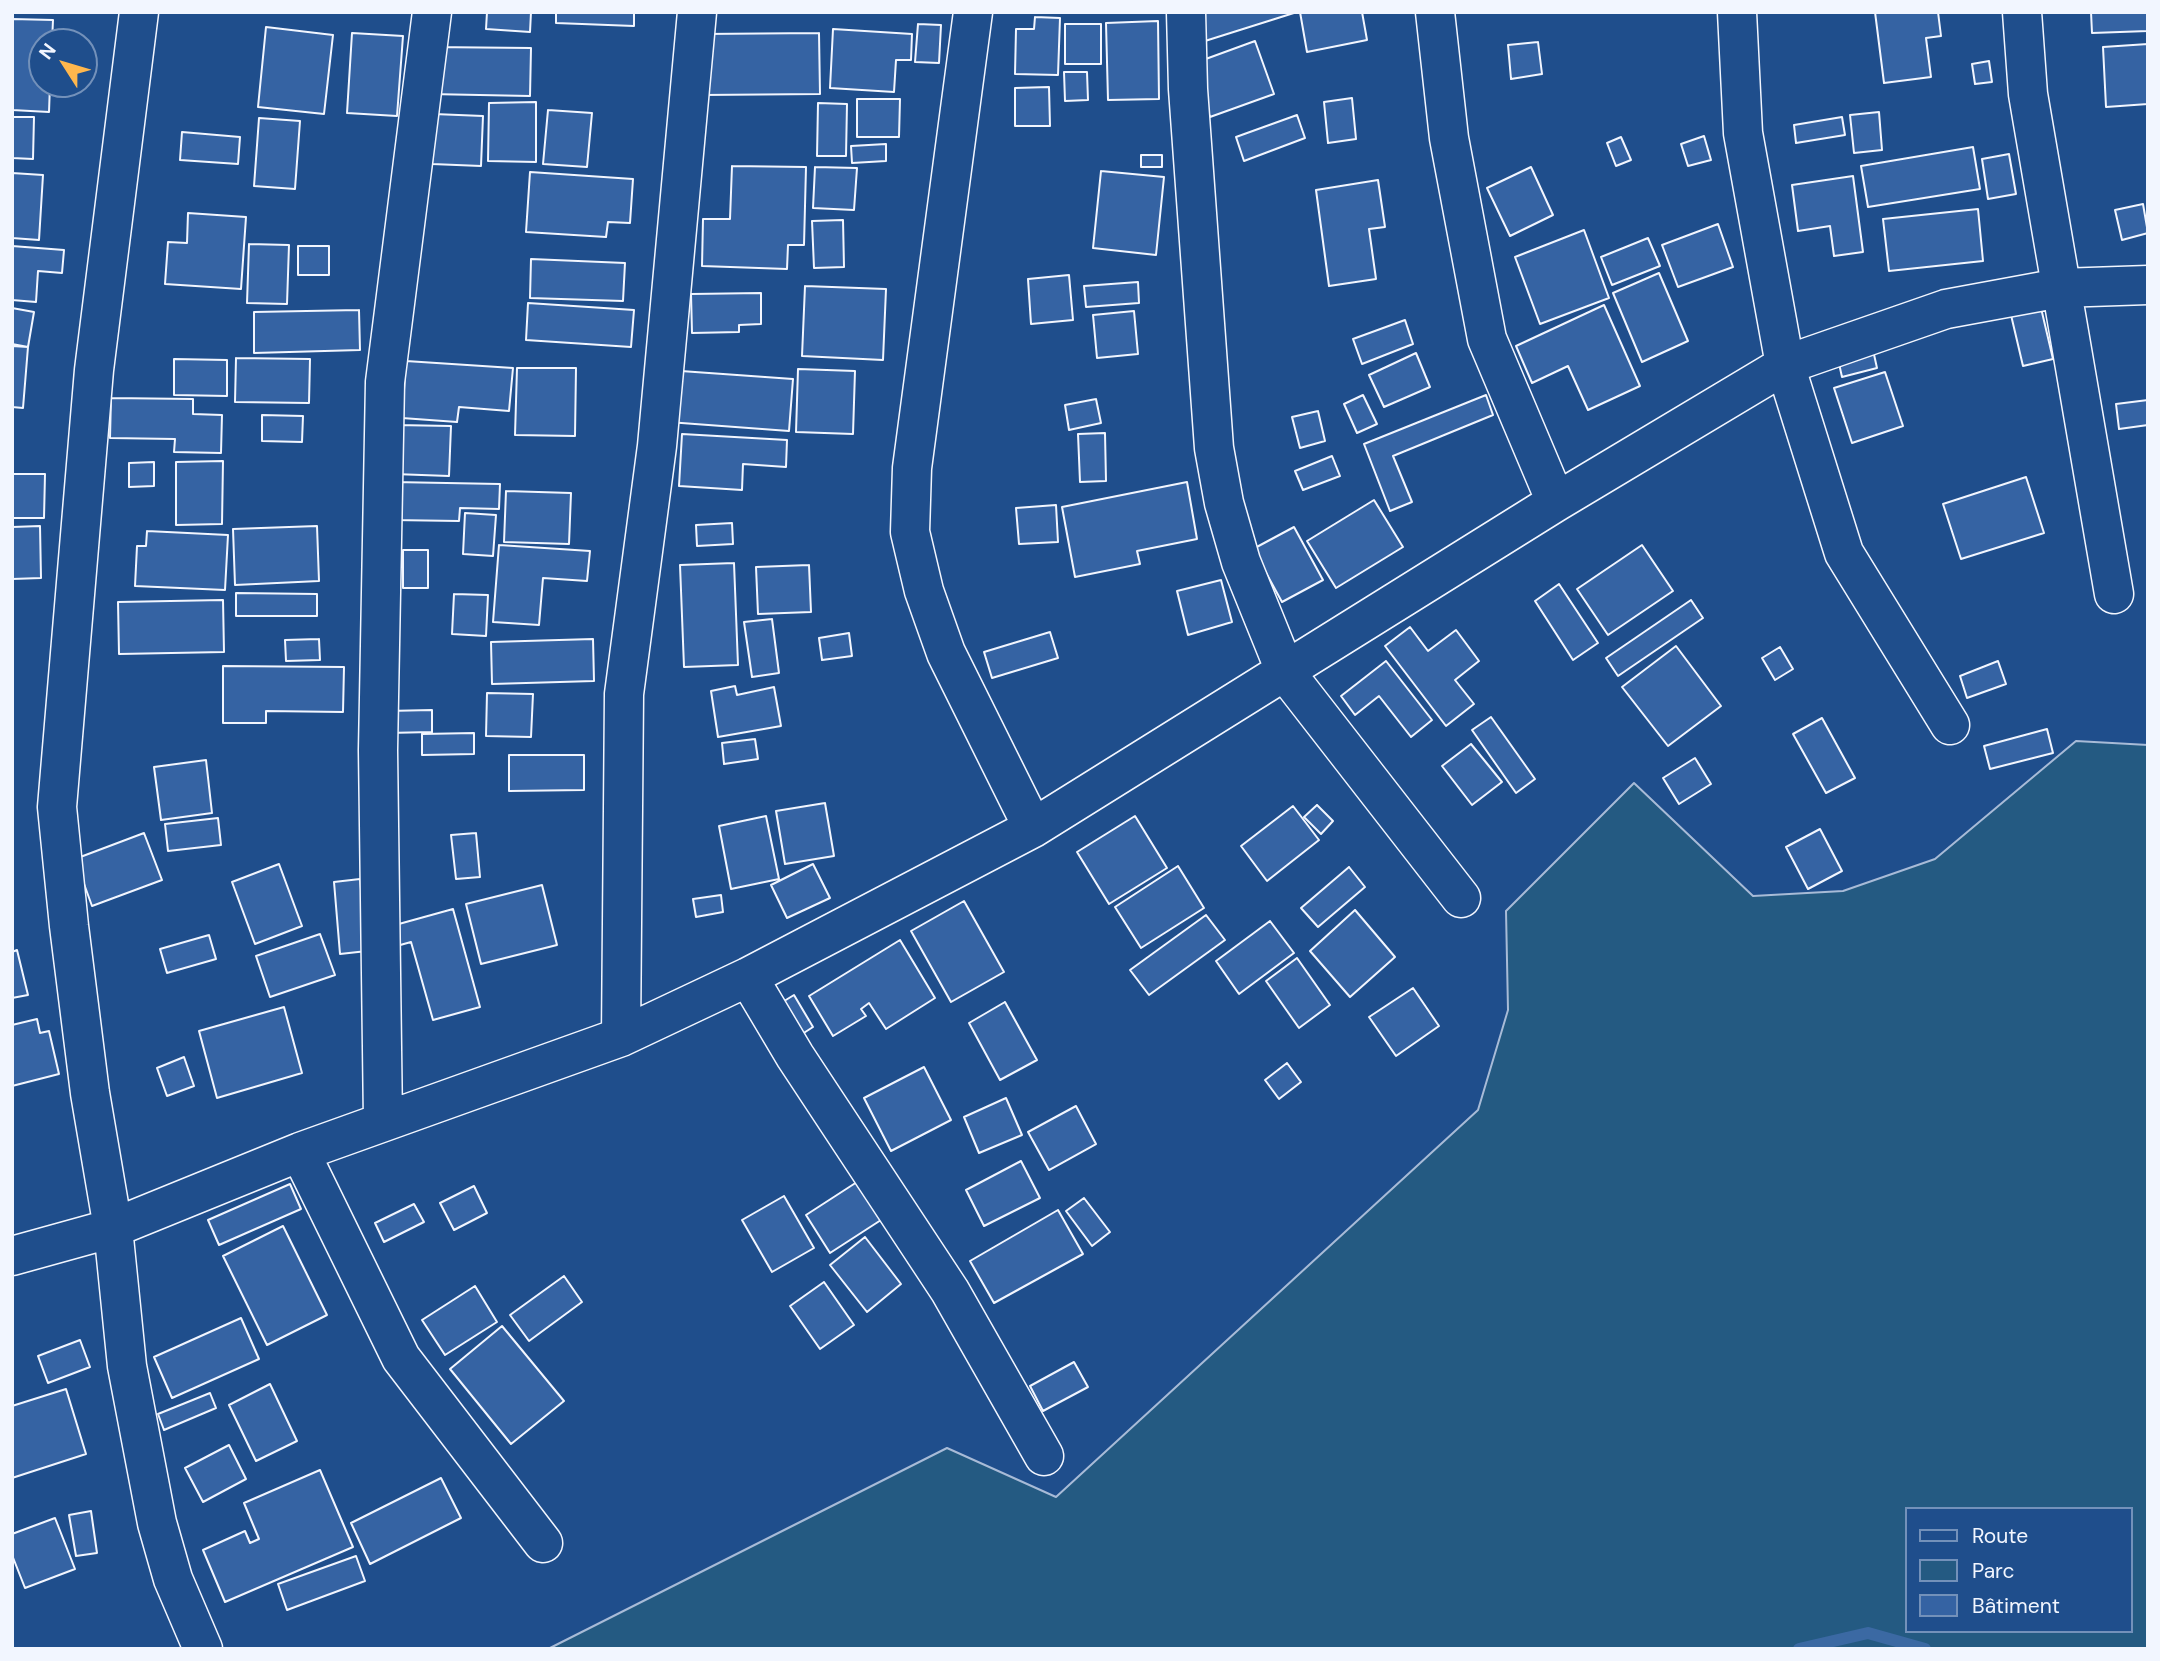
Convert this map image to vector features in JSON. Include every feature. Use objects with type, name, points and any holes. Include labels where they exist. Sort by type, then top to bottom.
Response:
[{"type":"street","points":[[139,12],[94,370],[57,807],[90,1093],[113,1228],[127,1366],[157,1523],[173,1579],[203,1649]]},
{"type":"street","points":[[383,1122],[378,750],[385,382],[432,12]]},
{"type":"street","points":[[621,1037],[624,694],[657,446],[697,12]]},
{"type":"street","points":[[973,12],[912,468],[910,531],[924,591],[946,653],[1033,828]]},
{"type":"street","points":[[1186,12],[1188,89],[1214,449],[1224,503],[1241,562],[1286,673],[1461,898]]},
{"type":"street","points":[[1435,12],[1448,138],[1487,339],[1556,502]]},
{"type":"street","points":[[1737,12],[1743,133],[1785,365],[1844,552],[1950,725]]},
{"type":"street","points":[[2022,12],[2028,94],[2114,594]]},
{"type":"street","points":[[12,1256],[113,1228],[300,1152],[621,1037],[748,977],[1033,828],[1286,673],[1556,502],[1785,365],[1946,309],[2060,288],[2148,285]]},
{"type":"street","points":[[748,977],[795,1056],[950,1291],[1044,1455]]},
{"type":"street","points":[[300,1152],[401,1358],[542,1543]]},
{"type":"green space","points":[[2076,741],[2148,745],[2148,1649],[548,1649],[947,1448],[1056,1497],[1478,1110],[1508,1010],[1506,911],[1634,783],[1753,896],[1843,891],[1935,859]]},
{"type":"building","points":[[487,12],[531,12],[530,32],[486,29]]},
{"type":"building","points":[[556,12],[634,12],[634,26],[556,23]]},
{"type":"building","points":[[1196,12],[1297,12],[1205,41]]},
{"type":"building","points":[[1300,12],[1362,12],[1367,40],[1307,52]]},
{"type":"building","points":[[1875,12],[1938,12],[1941,36],[1926,38],[1931,77],[1884,83]]},
{"type":"building","points":[[2091,12],[2148,12],[2148,31],[2092,33]]},
{"type":"building","points":[[1035,17],[1060,18],[1058,75],[1015,74],[1016,29],[1034,29]]},
{"type":"building","points":[[12,19],[53,20],[53,28],[28,28],[28,98],[50,98],[49,112],[12,110]]},
{"type":"building","points":[[1158,21],[1159,99],[1108,100],[1106,23]]},
{"type":"building","points":[[918,24],[941,25],[939,63],[915,62]]},
{"type":"building","points":[[1065,24],[1101,24],[1101,64],[1065,64]]},
{"type":"building","points":[[266,27],[333,35],[324,114],[258,107]]},
{"type":"building","points":[[833,29],[912,34],[911,60],[896,60],[894,92],[830,88]]},
{"type":"building","points":[[352,33],[403,36],[397,116],[347,113]]},
{"type":"building","points":[[819,33],[820,94],[702,95],[702,34]]},
{"type":"building","points":[[1255,41],[1274,94],[1210,117],[1192,64]]},
{"type":"building","points":[[1538,42],[1542,74],[1511,79],[1508,45]]},
{"type":"building","points":[[2148,44],[2148,104],[2106,107],[2103,47]]},
{"type":"building","points":[[430,47],[531,48],[530,96],[429,94]]},
{"type":"building","points":[[1989,61],[1992,82],[1975,84],[1972,64]]},
{"type":"building","points":[[1064,72],[1087,72],[1088,100],[1065,101]]},
{"type":"building","points":[[1049,87],[1050,126],[1015,126],[1015,88]]},
{"type":"building","points":[[1352,98],[1356,139],[1328,143],[1324,102]]},
{"type":"building","points":[[857,99],[900,99],[899,137],[857,137]]},
{"type":"building","points":[[536,102],[536,162],[488,161],[489,103]]},
{"type":"building","points":[[818,103],[847,104],[846,156],[817,156]]},
{"type":"building","points":[[548,110],[592,113],[587,167],[543,164]]},
{"type":"building","points":[[1879,112],[1882,150],[1854,153],[1850,115]]},
{"type":"building","points":[[434,114],[483,116],[481,166],[432,164]]},
{"type":"building","points":[[1297,115],[1305,138],[1244,161],[1236,137]]},
{"type":"building","points":[[12,117],[34,117],[33,159],[12,158]]},
{"type":"building","points":[[1842,117],[1845,135],[1796,143],[1794,125]]},
{"type":"building","points":[[259,118],[300,121],[295,189],[254,186]]},
{"type":"building","points":[[182,132],[240,137],[238,164],[180,160]]},
{"type":"building","points":[[1704,136],[1711,160],[1688,166],[1681,144]]},
{"type":"building","points":[[1621,137],[1631,160],[1616,166],[1607,143]]},
{"type":"building","points":[[886,144],[886,161],[852,163],[851,146]]},
{"type":"building","points":[[1973,147],[1980,189],[1868,207],[1861,166]]},
{"type":"building","points":[[2009,154],[2016,194],[1988,199],[1982,159]]},
{"type":"building","points":[[1141,155],[1162,155],[1162,167],[1141,167]]},
{"type":"building","points":[[732,166],[806,167],[804,245],[788,245],[787,269],[702,266],[703,219],[730,219]]},
{"type":"building","points":[[815,167],[857,168],[854,210],[813,208]]},
{"type":"building","points":[[1531,167],[1553,215],[1510,236],[1487,188]]},
{"type":"building","points":[[1101,171],[1164,177],[1156,255],[1093,248]]},
{"type":"building","points":[[530,172],[633,179],[630,223],[608,222],[606,237],[526,232]]},
{"type":"building","points":[[12,173],[43,175],[39,240],[12,238]]},
{"type":"building","points":[[1853,176],[1863,252],[1834,256],[1830,226],[1798,231],[1792,185]]},
{"type":"building","points":[[1378,180],[1385,227],[1369,229],[1376,279],[1329,286],[1316,190]]},
{"type":"building","points":[[2143,204],[2148,233],[2122,240],[2115,210]]},
{"type":"building","points":[[1978,209],[1983,261],[1889,271],[1883,219]]},
{"type":"building","points":[[188,213],[246,217],[241,289],[165,284],[168,242],[187,243]]},
{"type":"building","points":[[843,220],[844,267],[814,268],[812,221]]},
{"type":"building","points":[[1718,224],[1733,267],[1678,287],[1662,245]]},
{"type":"building","points":[[1584,230],[1609,298],[1540,324],[1515,257]]},
{"type":"building","points":[[1648,238],[1660,266],[1612,285],[1601,257]]},
{"type":"building","points":[[249,244],[289,245],[287,304],[247,303]]},
{"type":"building","points":[[12,246],[64,250],[62,273],[38,271],[36,302],[12,300]]},
{"type":"building","points":[[298,246],[329,246],[329,275],[298,275]]},
{"type":"building","points":[[531,259],[625,263],[623,301],[530,298]]},
{"type":"building","points":[[1659,273],[1688,341],[1642,362],[1613,293]]},
{"type":"building","points":[[1069,275],[1073,320],[1031,324],[1028,279]]},
{"type":"building","points":[[1138,282],[1139,303],[1086,307],[1084,286]]},
{"type":"building","points":[[805,286],[886,289],[883,360],[802,356]]},
{"type":"building","points":[[761,293],[761,324],[739,325],[739,332],[692,333],[691,294]]},
{"type":"building","points":[[528,303],[634,310],[631,347],[526,340]]},
{"type":"building","points":[[1604,305],[1640,386],[1588,410],[1568,366],[1532,383],[1516,346]]},
{"type":"building","points":[[12,308],[34,312],[28,347],[12,344]]},
{"type":"building","points":[[2041,308],[2053,359],[2023,366],[2011,315]]},
{"type":"building","points":[[359,310],[360,350],[254,353],[254,312]]},
{"type":"building","points":[[1134,311],[1138,354],[1097,358],[1093,315]]},
{"type":"building","points":[[1405,320],[1413,344],[1362,364],[1353,339]]},
{"type":"building","points":[[12,346],[28,347],[23,408],[12,407]]},
{"type":"building","points":[[1873,350],[1877,368],[1842,377],[1838,359]]},
{"type":"building","points":[[1416,353],[1430,387],[1384,407],[1369,375]]},
{"type":"building","points":[[236,358],[310,359],[309,403],[235,402]]},
{"type":"building","points":[[174,359],[227,360],[227,396],[174,395]]},
{"type":"building","points":[[406,361],[513,368],[509,411],[459,407],[457,422],[402,418]]},
{"type":"building","points":[[517,368],[576,368],[575,436],[515,435]]},
{"type":"building","points":[[798,369],[855,371],[853,434],[796,432]]},
{"type":"building","points":[[681,371],[793,379],[789,431],[668,422]]},
{"type":"building","points":[[1885,372],[1903,426],[1852,443],[1834,388]]},
{"type":"building","points":[[1363,395],[1377,424],[1357,433],[1344,404]]},
{"type":"building","points":[[1486,395],[1493,415],[1393,456],[1412,502],[1390,511],[1364,444]]},
{"type":"building","points":[[111,398],[193,399],[193,414],[222,415],[221,453],[174,452],[175,439],[110,438]]},
{"type":"building","points":[[1096,399],[1101,423],[1069,430],[1065,405]]},
{"type":"building","points":[[2148,400],[2148,425],[2119,429],[2116,404]]},
{"type":"building","points":[[1318,411],[1325,441],[1300,448],[1292,417]]},
{"type":"building","points":[[262,415],[303,416],[302,442],[262,441]]},
{"type":"building","points":[[396,425],[451,426],[449,476],[394,474]]},
{"type":"building","points":[[1105,433],[1106,481],[1080,482],[1078,434]]},
{"type":"building","points":[[682,434],[787,440],[786,467],[743,464],[742,490],[679,486]]},
{"type":"building","points":[[1332,456],[1340,476],[1303,490],[1295,471]]},
{"type":"building","points":[[223,461],[222,524],[176,525],[176,462]]},
{"type":"building","points":[[154,462],[154,486],[129,487],[129,463]]},
{"type":"building","points":[[12,474],[45,474],[44,518],[12,518]]},
{"type":"building","points":[[2026,477],[2044,533],[1961,559],[1943,504]]},
{"type":"building","points":[[393,482],[500,484],[499,509],[460,508],[459,521],[392,520]]},
{"type":"building","points":[[1187,482],[1197,539],[1137,551],[1140,564],[1075,577],[1062,507]]},
{"type":"building","points":[[506,491],[571,493],[569,544],[504,542]]},
{"type":"building","points":[[1374,500],[1403,547],[1336,588],[1307,541]]},
{"type":"building","points":[[1056,505],[1058,542],[1019,544],[1016,508]]},
{"type":"building","points":[[465,513],[496,515],[493,556],[463,554]]},
{"type":"building","points":[[732,523],[733,544],[697,546],[696,525]]},
{"type":"building","points":[[40,526],[41,578],[12,579],[12,527]]},
{"type":"building","points":[[317,526],[319,581],[235,585],[233,529]]},
{"type":"building","points":[[1294,527],[1323,580],[1282,602],[1253,549]]},
{"type":"building","points":[[147,531],[228,535],[225,590],[135,586],[137,546],[146,546]]},
{"type":"building","points":[[499,545],[590,551],[587,581],[543,578],[539,625],[493,622]]},
{"type":"building","points":[[1642,545],[1673,591],[1608,635],[1577,589]]},
{"type":"building","points":[[403,550],[428,550],[428,588],[403,588]]},
{"type":"building","points":[[734,563],[738,665],[684,667],[680,565]]},
{"type":"building","points":[[809,565],[811,612],[758,614],[756,567]]},
{"type":"building","points":[[1221,580],[1232,622],[1188,635],[1177,591]]},
{"type":"building","points":[[1559,584],[1598,643],[1573,660],[1535,601]]},
{"type":"building","points":[[236,593],[317,594],[317,616],[236,616]]},
{"type":"building","points":[[454,594],[488,595],[486,636],[452,634]]},
{"type":"building","points":[[223,600],[224,652],[119,654],[118,602]]},
{"type":"building","points":[[1691,600],[1703,618],[1618,676],[1606,658]]},
{"type":"building","points":[[772,619],[779,673],[752,677],[744,622]]},
{"type":"building","points":[[1410,627],[1428,651],[1456,630],[1479,661],[1455,680],[1474,704],[1446,726],[1385,646]]},
{"type":"building","points":[[1050,632],[1058,658],[992,678],[984,652]]},
{"type":"building","points":[[849,633],[852,656],[822,660],[819,638]]},
{"type":"building","points":[[319,639],[320,660],[286,661],[285,640]]},
{"type":"building","points":[[593,639],[594,681],[492,684],[491,642]]},
{"type":"building","points":[[1676,646],[1721,706],[1668,746],[1622,687]]},
{"type":"building","points":[[1780,647],[1793,669],[1775,680],[1762,658]]},
{"type":"building","points":[[1386,661],[1432,720],[1411,737],[1379,696],[1355,715],[1341,696]]},
{"type":"building","points":[[1998,661],[2006,684],[1967,698],[1960,676]]},
{"type":"building","points":[[223,666],[344,667],[343,712],[266,711],[266,723],[223,723]]},
{"type":"building","points":[[735,686],[737,695],[774,687],[781,726],[718,737],[711,691]]},
{"type":"building","points":[[487,693],[533,694],[531,737],[486,736]]},
{"type":"building","points":[[432,710],[432,732],[387,733],[387,711]]},
{"type":"building","points":[[1491,717],[1535,779],[1516,793],[1472,730]]},
{"type":"building","points":[[1822,718],[1855,778],[1826,793],[1793,734]]},
{"type":"building","points":[[2047,729],[2053,753],[1990,769],[1984,746]]},
{"type":"building","points":[[474,733],[474,754],[422,755],[422,734]]},
{"type":"building","points":[[755,739],[758,759],[724,764],[722,743]]},
{"type":"building","points":[[1471,744],[1502,782],[1472,805],[1442,766]]},
{"type":"building","points":[[509,755],[584,755],[584,790],[509,791]]},
{"type":"building","points":[[1695,758],[1711,784],[1679,804],[1663,778]]},
{"type":"building","points":[[206,760],[212,813],[161,820],[154,767]]},
{"type":"building","points":[[825,803],[834,856],[785,864],[776,811]]},
{"type":"building","points":[[1317,805],[1333,821],[1321,834],[1304,817]]},
{"type":"building","points":[[1293,806],[1319,840],[1267,881],[1241,846]]},
{"type":"building","points":[[766,816],[779,879],[731,889],[719,826]]},
{"type":"building","points":[[1135,816],[1167,868],[1109,904],[1077,852]]},
{"type":"building","points":[[218,818],[221,845],[168,851],[165,824]]},
{"type":"building","points":[[1820,829],[1842,871],[1808,889],[1786,847]]},
{"type":"building","points":[[144,833],[162,880],[92,906],[75,859]]},
{"type":"building","points":[[476,833],[480,877],[456,879],[451,835]]},
{"type":"building","points":[[279,864],[302,926],[255,944],[232,882]]},
{"type":"building","points":[[813,864],[830,898],[787,918],[771,885]]},
{"type":"building","points":[[1178,866],[1204,908],[1141,948],[1115,907]]},
{"type":"building","points":[[1349,867],[1365,887],[1318,927],[1301,908]]},
{"type":"building","points":[[360,879],[367,951],[340,954],[334,882]]},
{"type":"building","points":[[542,885],[557,945],[481,964],[466,904]]},
{"type":"building","points":[[721,895],[723,912],[696,917],[693,899]]},
{"type":"building","points":[[964,901],[1004,972],[951,1002],[911,931]]},
{"type":"building","points":[[453,909],[480,1007],[433,1020],[411,942],[393,947],[388,927]]},
{"type":"building","points":[[1355,910],[1395,957],[1350,997],[1310,951]]},
{"type":"building","points":[[1206,915],[1225,940],[1149,995],[1130,970]]},
{"type":"building","points":[[1270,921],[1294,953],[1239,994],[1216,961]]},
{"type":"building","points":[[320,934],[335,975],[270,997],[256,956]]},
{"type":"building","points":[[209,935],[216,959],[167,973],[160,949]]},
{"type":"building","points":[[900,940],[935,998],[886,1029],[869,1003],[861,1009],[866,1016],[833,1036],[809,996]]},
{"type":"building","points":[[17,950],[28,995],[12,998],[12,952]]},
{"type":"building","points":[[1297,958],[1330,1005],[1299,1028],[1266,981]]},
{"type":"building","points":[[1413,988],[1439,1026],[1396,1056],[1369,1017]]},
{"type":"building","points":[[794,995],[813,1027],[796,1038],[776,1006]]},
{"type":"building","points":[[1005,1002],[1037,1060],[1000,1080],[969,1023]]},
{"type":"building","points":[[284,1007],[302,1073],[217,1098],[199,1031]]},
{"type":"building","points":[[37,1019],[40,1033],[49,1031],[59,1074],[12,1086],[12,1025]]},
{"type":"building","points":[[184,1057],[194,1086],[167,1096],[157,1068]]},
{"type":"building","points":[[1287,1063],[1301,1082],[1279,1099],[1265,1080]]},
{"type":"building","points":[[924,1067],[951,1120],[891,1151],[864,1098]]},
{"type":"building","points":[[1006,1098],[1022,1135],[979,1153],[964,1117]]},
{"type":"building","points":[[1076,1106],[1096,1144],[1049,1170],[1028,1132]]},
{"type":"building","points":[[1021,1161],[1040,1198],[984,1226],[966,1190]]},
{"type":"building","points":[[857,1182],[881,1220],[830,1253],[806,1215]]},
{"type":"building","points":[[290,1184],[301,1209],[219,1245],[208,1220]]},
{"type":"building","points":[[474,1186],[487,1213],[454,1230],[440,1203]]},
{"type":"building","points":[[784,1196],[814,1248],[772,1272],[742,1220]]},
{"type":"building","points":[[1084,1198],[1110,1232],[1092,1246],[1066,1211]]},
{"type":"building","points":[[414,1204],[424,1222],[384,1242],[375,1223]]},
{"type":"building","points":[[1058,1210],[1083,1254],[994,1303],[970,1261]]},
{"type":"building","points":[[283,1226],[327,1315],[267,1345],[223,1256]]},
{"type":"building","points":[[865,1237],[901,1284],[867,1312],[830,1265]]},
{"type":"building","points":[[564,1276],[582,1302],[529,1341],[510,1315]]},
{"type":"building","points":[[824,1282],[854,1325],[820,1349],[790,1306]]},
{"type":"building","points":[[475,1286],[497,1322],[445,1355],[422,1320]]},
{"type":"building","points":[[241,1318],[259,1359],[172,1398],[154,1357]]},
{"type":"building","points":[[502,1326],[564,1401],[511,1444],[450,1369]]},
{"type":"building","points":[[80,1340],[90,1367],[48,1383],[38,1356]]},
{"type":"building","points":[[1074,1362],[1088,1387],[1043,1411],[1030,1386]]},
{"type":"building","points":[[270,1384],[297,1441],[256,1461],[229,1405]]},
{"type":"building","points":[[66,1389],[86,1454],[12,1478],[12,1406]]},
{"type":"building","points":[[210,1393],[216,1408],[164,1430],[158,1414]]},
{"type":"building","points":[[229,1445],[246,1479],[203,1502],[185,1468]]},
{"type":"building","points":[[320,1470],[353,1547],[225,1602],[203,1550],[245,1531],[250,1543],[259,1539],[244,1503]]},
{"type":"building","points":[[441,1478],[461,1518],[370,1564],[351,1523]]},
{"type":"building","points":[[91,1511],[97,1553],[76,1556],[69,1515]]},
{"type":"building","points":[[55,1518],[75,1569],[25,1588],[12,1555],[12,1534]]},
{"type":"building","points":[[356,1556],[365,1581],[287,1610],[278,1584]]},
{"type":"waterway","points":[[1799,1649],[1868,1633],[1925,1649]]}]
